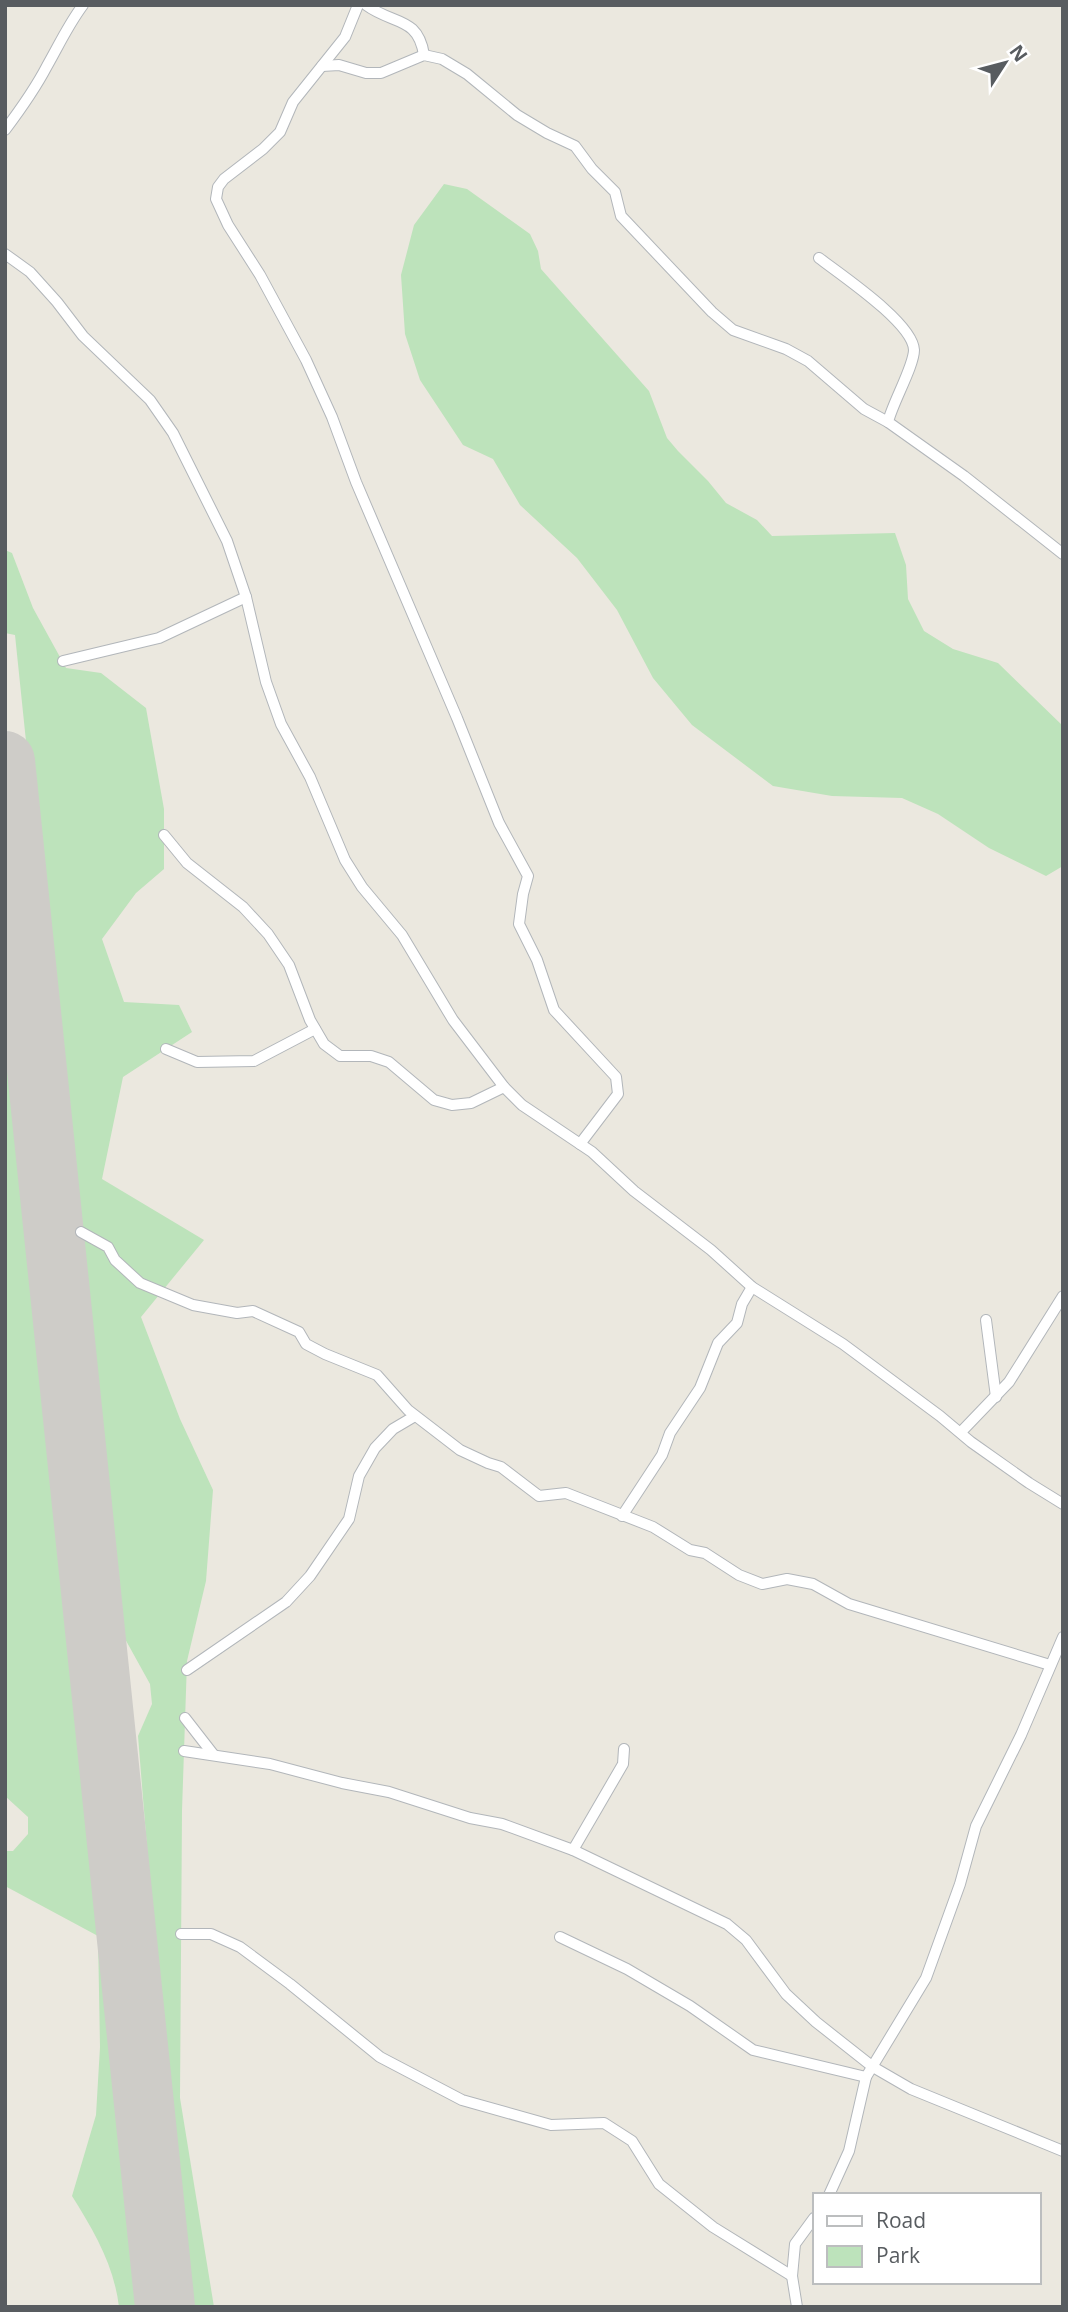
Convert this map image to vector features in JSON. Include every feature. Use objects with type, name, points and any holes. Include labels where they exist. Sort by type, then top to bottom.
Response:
[{"type":"street","points":[[5,130],[47,67],[62,34],[83,5]]},
{"type":"street","points":[[358,5],[345,37],[293,102],[279,132],[225,179],[218,187],[216,199],[228,226],[260,275],[322,394],[389,563],[457,718],[499,823],[528,876],[519,924],[537,960],[554,1010],[616,1077],[618,1094],[580,1144]]},
{"type":"street","points":[[366,5],[376,13],[414,28],[422,42],[424,55]]},
{"type":"street","points":[[322,66],[339,65],[366,74],[381,73],[424,55],[442,59],[467,74],[517,115],[575,146],[592,169],[615,192],[621,216],[712,312],[733,330],[786,349],[808,361],[864,409],[888,422],[964,476],[1063,554]]},
{"type":"street","points":[[5,254],[30,272],[58,302],[83,336],[150,400],[173,433],[227,541],[246,597],[266,682],[281,724],[310,777],[345,860],[362,887],[402,935],[453,1020],[504,1087],[522,1105],[592,1152],[634,1191],[722,1258],[752,1287],[843,1344],[971,1442],[1063,1504]]},
{"type":"street","points":[[819,258],[893,316],[908,332],[914,351],[888,422]]},
{"type":"street","points":[[63,661],[159,638],[246,597]]},
{"type":"street","points":[[164,835],[187,863],[243,907],[268,934],[289,965],[324,1044],[340,1056],[370,1056],[390,1062],[434,1100],[452,1105],[471,1102],[504,1087]]},
{"type":"street","points":[[166,1049],[197,1062],[254,1061],[316,1030]]},
{"type":"street","points":[[81,1232],[108,1247],[115,1260],[140,1283],[193,1305],[237,1314],[254,1311],[299,1332],[306,1344],[377,1375],[415,1416],[460,1450],[501,1467],[540,1496],[566,1493],[653,1527],[690,1550],[705,1552],[739,1575],[762,1584],[787,1579],[813,1584],[849,1604],[1050,1665]]},
{"type":"street","points":[[622,1516],[662,1455],[670,1433],[700,1388],[718,1343],[734,1329],[742,1304],[752,1287]]},
{"type":"street","points":[[961,1432],[996,1397],[1063,1296]]},
{"type":"street","points":[[986,1320],[996,1397]]},
{"type":"street","points":[[187,1670],[286,1602],[310,1576],[349,1519],[359,1476],[375,1448],[393,1429],[415,1416]]},
{"type":"street","points":[[830,2193],[849,2151],[866,2077],[926,1978],[960,1884],[976,1826],[1021,1735],[1063,1637]]},
{"type":"street","points":[[185,1718],[213,1754]]},
{"type":"street","points":[[573,1850],[623,1764],[624,1749]]},
{"type":"street","points":[[184,1751],[270,1764],[389,1792],[470,1818],[502,1824],[573,1850],[727,1924],[746,1940],[786,1994],[816,2022],[873,2067],[911,2089],[1063,2151]]},
{"type":"street","points":[[181,1934],[211,1934],[240,1947],[380,2057],[462,2100],[551,2125],[604,2123],[632,2141],[659,2184],[713,2227],[792,2276]]},
{"type":"street","points":[[561,1937],[627,1969],[690,2006],[753,2050],[866,2077]]},
{"type":"street","points":[[797,2307],[792,2276],[795,2244],[813,2219]]},
{"type":"green space","points":[[444,184],[467,189],[530,234],[538,251],[541,269],[649,391],[667,438],[726,503],[757,520],[772,536],[895,533],[906,565],[908,599],[924,631],[953,649],[998,663],[1063,726],[1063,866],[1046,876],[989,848],[938,814],[902,798],[832,796],[773,786],[692,725],[653,678],[617,610],[577,558],[520,505],[493,459],[463,445],[420,380],[405,334],[401,275],[414,225]]},
{"type":"green space","points":[[5,550],[12,553],[33,608],[66,668],[101,673],[146,708],[164,809],[164,869],[136,893],[102,939],[124,1002],[179,1005],[192,1032],[123,1077],[102,1179],[204,1240],[141,1317],[180,1419],[213,1490],[206,1581],[187,1661],[182,1811],[180,2098],[214,2307],[190,2307],[155,1947],[138,1736],[152,1704],[150,1684],[124,1637],[116,1610],[15,635],[5,633]]},
{"type":"green space","points":[[5,889],[18,981],[50,1321],[95,1746],[119,2037],[146,2307],[119,2307],[108,2263],[72,2196],[96,2115],[100,2047],[98,1936],[5,1886],[5,1851],[13,1851],[28,1834],[28,1817],[5,1796]]},
{"type":"runway","points":[[5,761],[165,2307]]}]
